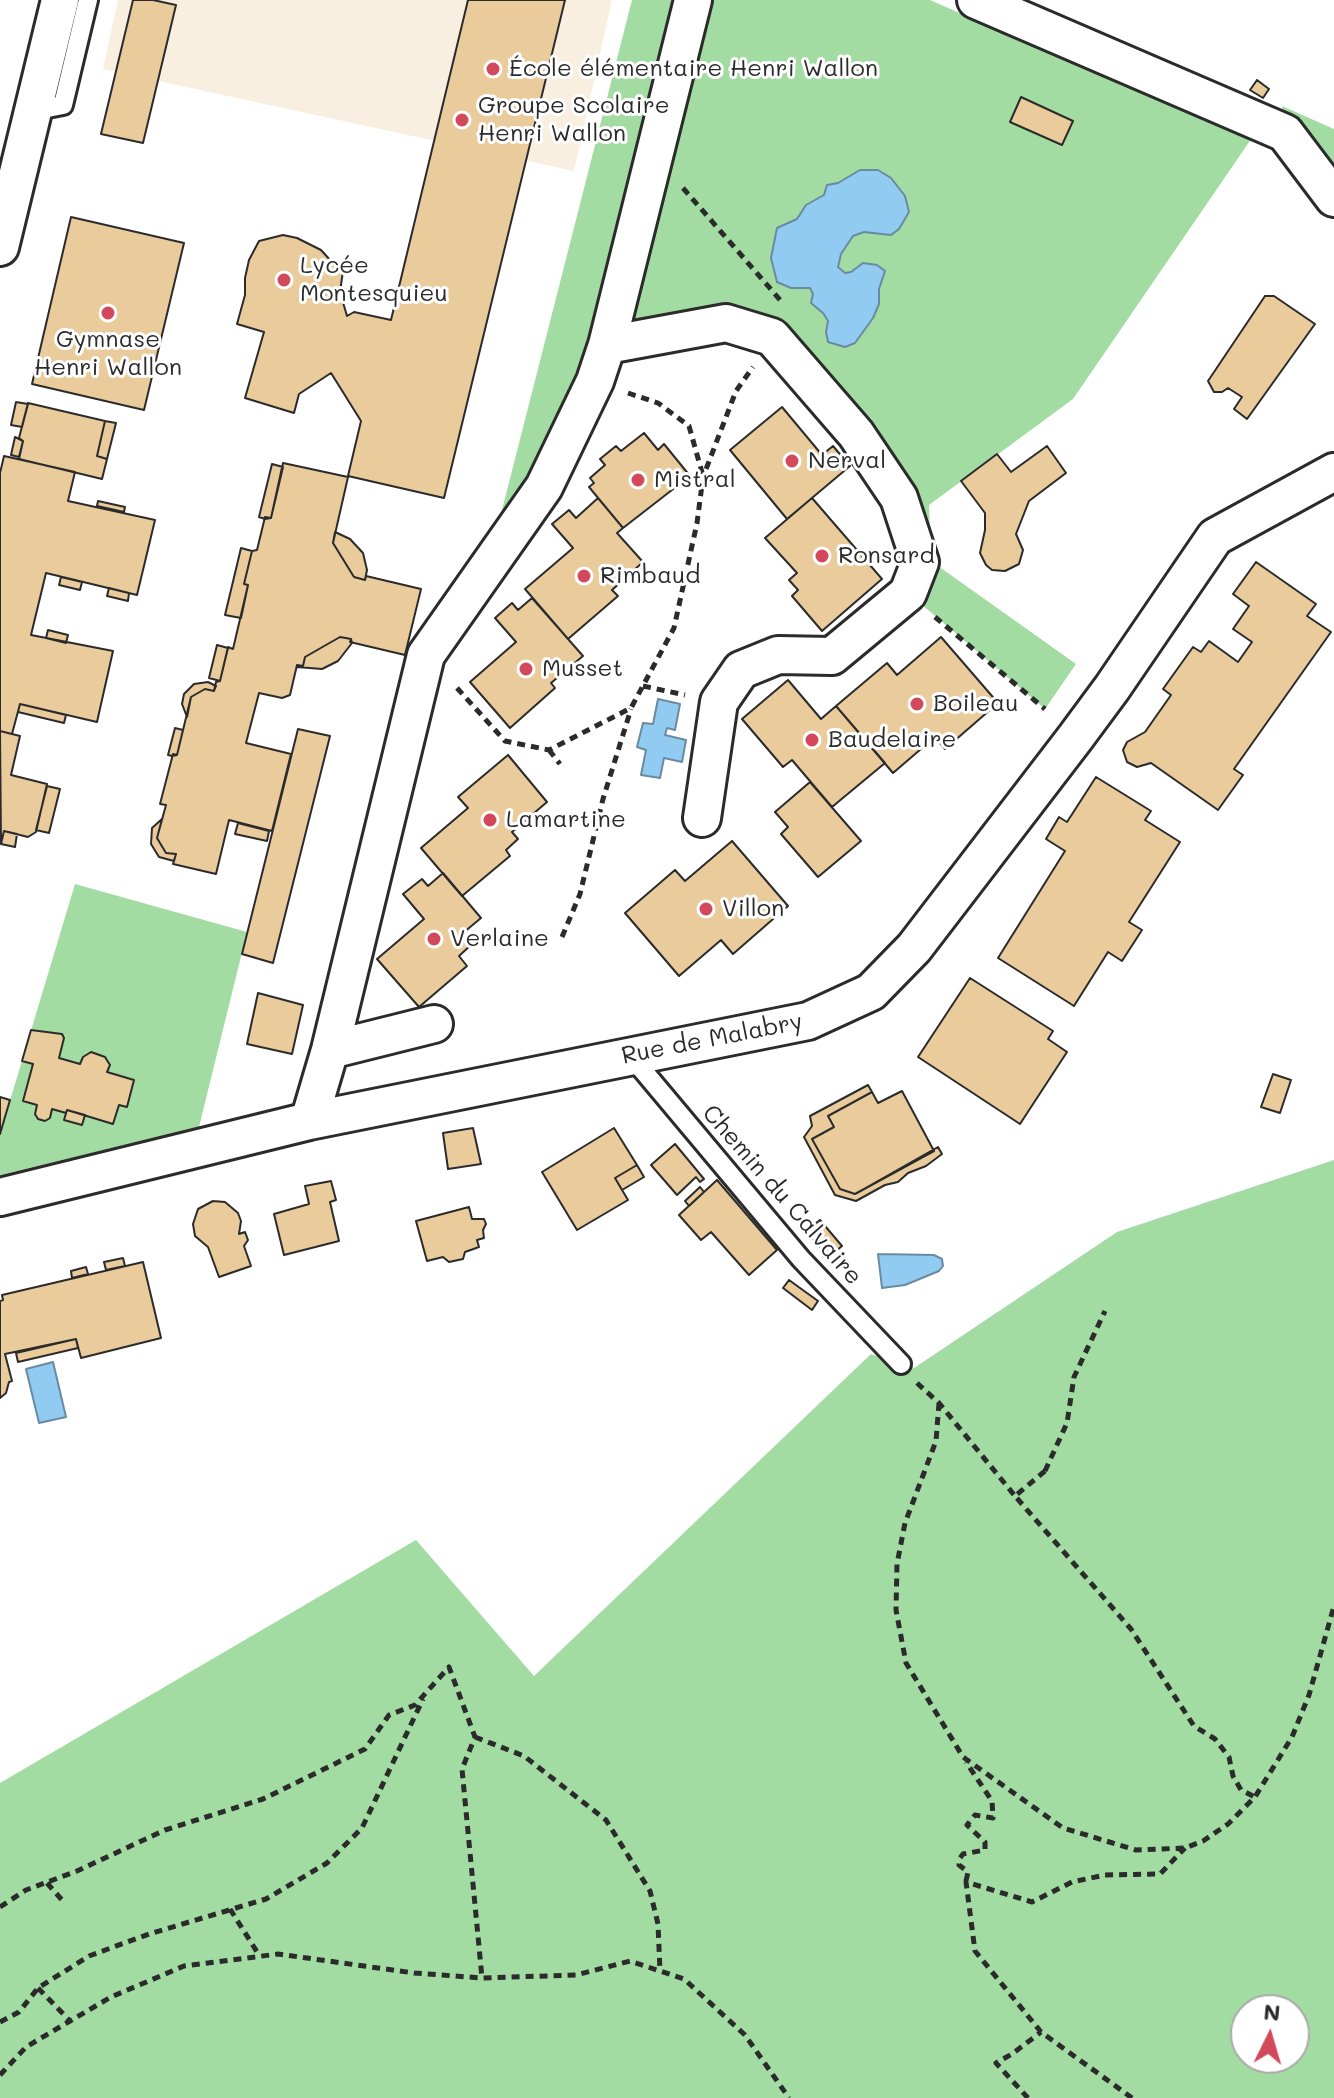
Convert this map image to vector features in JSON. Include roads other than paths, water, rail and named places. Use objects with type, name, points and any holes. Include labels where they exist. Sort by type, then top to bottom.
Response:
[{"type":"street","points":[[0,247],[60,0]]},
{"type":"street","points":[[309,1121],[330,1050],[426,655],[544,487],[595,381],[607,345],[693,0]]},
{"type":"street","points":[[976,0],[1285,133],[1334,198]]},
{"type":"street","points":[[607,345],[726,323],[772,337],[856,434],[899,498],[920,562],[908,593],[832,656],[778,655],[741,670],[719,702],[702,818]]},
{"type":"street","name":"Rue de Malabry","points":[[0,1197],[309,1121],[808,1021],[871,992],[914,948],[1066,750],[1215,537],[1334,472]]},
{"type":"street","points":[[330,1050],[434,1024]]},
{"type":"lane","points":[[32,111],[63,105],[88,0]]},
{"type":"lane","name":"Chemin du Calvaire","points":[[630,1055],[801,1259],[901,1364]]},
{"type":"water","points":[[860,170],[878,170],[891,178],[905,196],[909,212],[899,229],[891,235],[864,232],[853,236],[841,254],[838,267],[845,273],[863,263],[877,265],[885,271],[873,318],[855,343],[845,347],[828,342],[828,321],[811,303],[813,294],[810,288],[791,288],[777,282],[771,258],[777,228],[797,219],[806,205],[824,195],[827,185],[838,183]]},
{"type":"water","points":[[658,699],[680,704],[675,730],[667,728],[665,735],[686,740],[682,762],[664,758],[660,778],[641,775],[646,750],[637,747],[643,723],[653,724]]},
{"type":"water","points":[[878,1254],[934,1255],[942,1259],[943,1266],[939,1271],[905,1285],[882,1288]]},
{"type":"water","points":[[53,1362],[66,1417],[39,1423],[26,1369]]},
{"type":"place","name":"École élémentaire Henri Wallon","points":[[493,69]]},
{"type":"place","name":"Groupe Scolaire Henri Wallon","points":[[462,120]]},
{"type":"place","name":"Lycée Montesquieu","points":[[284,280]]},
{"type":"place","name":"Gymnase Henri Wallon","points":[[108,313]]},
{"type":"place","name":"Nerval","points":[[792,461]]},
{"type":"place","name":"Mistral","points":[[638,480]]},
{"type":"place","name":"Ronsard","points":[[822,556]]},
{"type":"place","name":"Rimbaud","points":[[584,576]]},
{"type":"place","name":"Musset","points":[[526,669]]},
{"type":"place","name":"Boileau","points":[[917,704]]},
{"type":"place","name":"Baudelaire","points":[[812,740]]},
{"type":"place","name":"Lamartine","points":[[490,820]]},
{"type":"place","name":"Villon","points":[[706,909]]},
{"type":"place","name":"Verlaine","points":[[434,939]]}]
